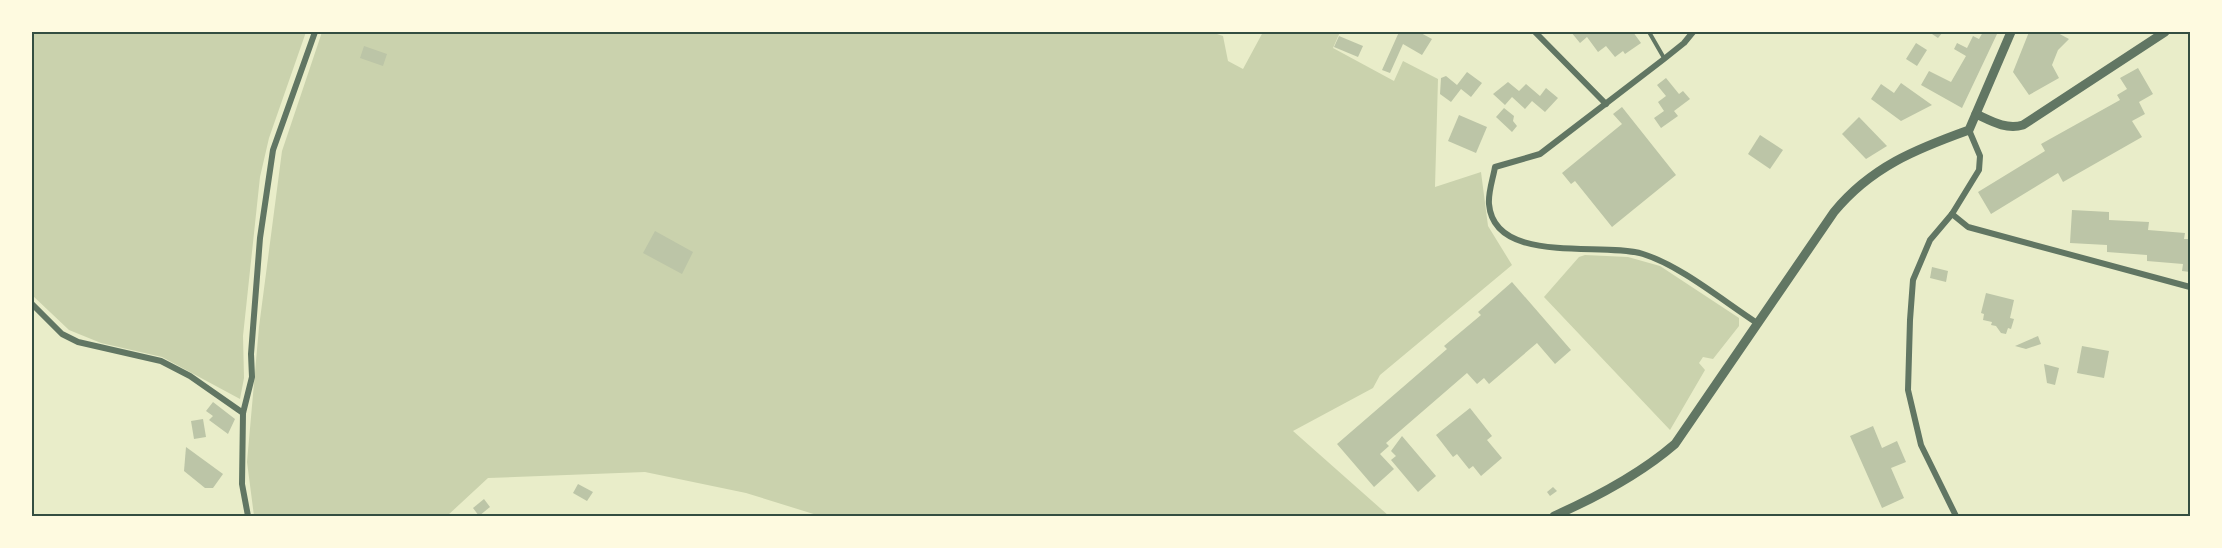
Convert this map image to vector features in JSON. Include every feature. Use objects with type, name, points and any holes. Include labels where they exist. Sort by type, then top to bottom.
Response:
[{"type":"street","points":[[248,516],[242,484],[243,413],[252,377],[250,354],[260,238],[273,150],[315,32]]},
{"type":"street","points":[[1535,32],[1606,104]]},
{"type":"street","points":[[1693,32],[1664,59],[1540,154],[1495,167],[1489,204],[1492,216],[1501,229],[1532,246],[1619,249],[1641,253],[1660,260],[1757,323]]},
{"type":"street","points":[[1956,516],[1921,445],[1908,390],[1913,280],[1930,240],[1952,214],[1979,170],[1980,156],[1969,130],[2011,32]]},
{"type":"street","points":[[1976,114],[1999,124],[2014,127],[2023,125],[2165,32]]},
{"type":"street","points":[[1554,516],[1625,481],[1675,444],[1757,323],[1853,189],[1866,178],[1924,146],[1969,130]]},
{"type":"street","points":[[1952,214],[1968,227],[2190,287]]},
{"type":"street","points":[[32,304],[62,334],[78,342],[161,361],[190,376],[243,413]]},
{"type":"lane","points":[[1649,32],[1664,59]]},
{"type":"green space","points":[[32,32],[306,32],[269,138],[260,177],[243,336],[244,378],[240,399],[162,357],[101,343],[69,330],[32,295]]},
{"type":"green space","points":[[322,32],[1211,32],[1223,36],[1228,61],[1243,69],[1263,32],[1340,32],[1333,48],[1394,81],[1403,61],[1438,79],[1435,187],[1481,172],[1488,226],[1512,265],[1380,375],[1373,388],[1293,431],[1389,516],[820,516],[746,493],[645,472],[488,478],[447,516],[254,516],[247,462],[259,327],[282,151]]},
{"type":"green space","points":[[1585,255],[1628,257],[1660,266],[1739,318],[1739,326],[1713,359],[1703,357],[1699,363],[1705,370],[1670,430],[1544,297],[1579,257]]},
{"type":"building","points":[[1399,32],[1419,32],[1432,39],[1422,55],[1403,44],[1390,73],[1382,70]]},
{"type":"building","points":[[1571,32],[1633,32],[1641,43],[1625,54],[1623,51],[1615,57],[1606,46],[1598,52],[1587,37],[1580,43]]},
{"type":"building","points":[[1929,32],[1943,32],[1938,38]]},
{"type":"building","points":[[1983,32],[1997,34],[1962,108],[1921,85],[1929,71],[1951,82],[1966,56],[1954,49],[1957,43],[1967,48],[1973,36],[1979,39]]},
{"type":"building","points":[[2029,32],[2056,32],[2069,39],[2058,50],[2052,65],[2059,78],[2029,95],[2013,72]]},
{"type":"building","points":[[1339,36],[1363,46],[1358,57],[1334,47]]},
{"type":"building","points":[[1916,43],[1927,50],[1917,66],[1906,59]]},
{"type":"building","points":[[364,46],[387,54],[383,66],[360,58]]},
{"type":"building","points":[[2138,68],[2153,94],[2139,102],[2145,114],[2132,121],[2142,137],[2063,182],[2058,173],[1991,214],[1978,192],[2045,151],[2041,144],[2120,100],[2117,95],[2127,89],[2120,78]]},
{"type":"building","points":[[1467,72],[1482,83],[1471,97],[1461,89],[1451,102],[1440,94],[1441,78],[1446,76],[1457,85]]},
{"type":"building","points":[[1666,78],[1679,94],[1683,91],[1690,99],[1674,111],[1678,116],[1661,128],[1654,118],[1664,111],[1658,102],[1666,96],[1657,85]]},
{"type":"building","points":[[1508,82],[1519,91],[1526,84],[1540,96],[1546,88],[1558,98],[1545,112],[1532,101],[1525,109],[1512,97],[1505,105],[1493,94]]},
{"type":"building","points":[[1901,83],[1932,105],[1901,121],[1871,99],[1881,84],[1894,93]]},
{"type":"building","points":[[1622,107],[1676,175],[1612,227],[1575,181],[1571,184],[1562,173],[1622,124],[1613,114]]},
{"type":"building","points":[[1504,108],[1514,116],[1513,121],[1517,126],[1512,132],[1496,117]]},
{"type":"building","points":[[1459,115],[1487,127],[1476,153],[1448,141]]},
{"type":"building","points":[[1859,117],[1887,146],[1866,159],[1842,134]]},
{"type":"building","points":[[1760,135],[1783,150],[1770,169],[1748,154]]},
{"type":"building","points":[[2072,210],[2109,212],[2109,220],[2149,222],[2148,230],[2185,233],[2184,239],[2190,239],[2190,272],[2182,271],[2183,264],[2147,261],[2147,255],[2107,252],[2107,245],[2070,243]]},
{"type":"building","points":[[655,231],[693,252],[682,274],[643,253]]},
{"type":"building","points":[[1932,267],[1948,271],[1946,282],[1930,278]]},
{"type":"building","points":[[1512,282],[1571,350],[1555,364],[1537,343],[1489,384],[1484,378],[1477,384],[1467,373],[1386,443],[1389,446],[1380,454],[1394,469],[1374,487],[1337,444],[1447,349],[1444,346],[1481,315],[1478,312]]},
{"type":"building","points":[[1986,293],[2014,300],[2010,318],[2014,319],[2011,329],[2008,328],[2006,334],[1991,325],[1992,322],[1983,320],[1984,314],[1981,313]]},
{"type":"building","points":[[2038,336],[2041,344],[2026,349],[2015,346]]},
{"type":"building","points":[[2082,346],[2109,351],[2104,378],[2077,373]]},
{"type":"building","points":[[2044,364],[2059,368],[2055,385],[2047,383]]},
{"type":"building","points":[[213,402],[235,419],[228,434],[209,420],[213,416],[206,411]]},
{"type":"building","points":[[1470,408],[1492,436],[1487,440],[1502,458],[1481,476],[1473,466],[1469,469],[1457,454],[1453,457],[1436,435]]},
{"type":"building","points":[[203,419],[206,437],[194,439],[191,421]]},
{"type":"building","points":[[1873,426],[1882,448],[1897,441],[1906,462],[1891,468],[1904,498],[1882,508],[1850,436]]},
{"type":"building","points":[[1402,436],[1436,476],[1418,492],[1391,460],[1396,456],[1391,451]]},
{"type":"building","points":[[186,447],[223,474],[213,488],[205,488],[184,471]]},
{"type":"building","points":[[578,484],[593,492],[587,501],[573,493]]},
{"type":"building","points":[[1553,487],[1557,491],[1550,496],[1547,492]]},
{"type":"building","points":[[484,499],[490,507],[479,516],[473,508]]}]
